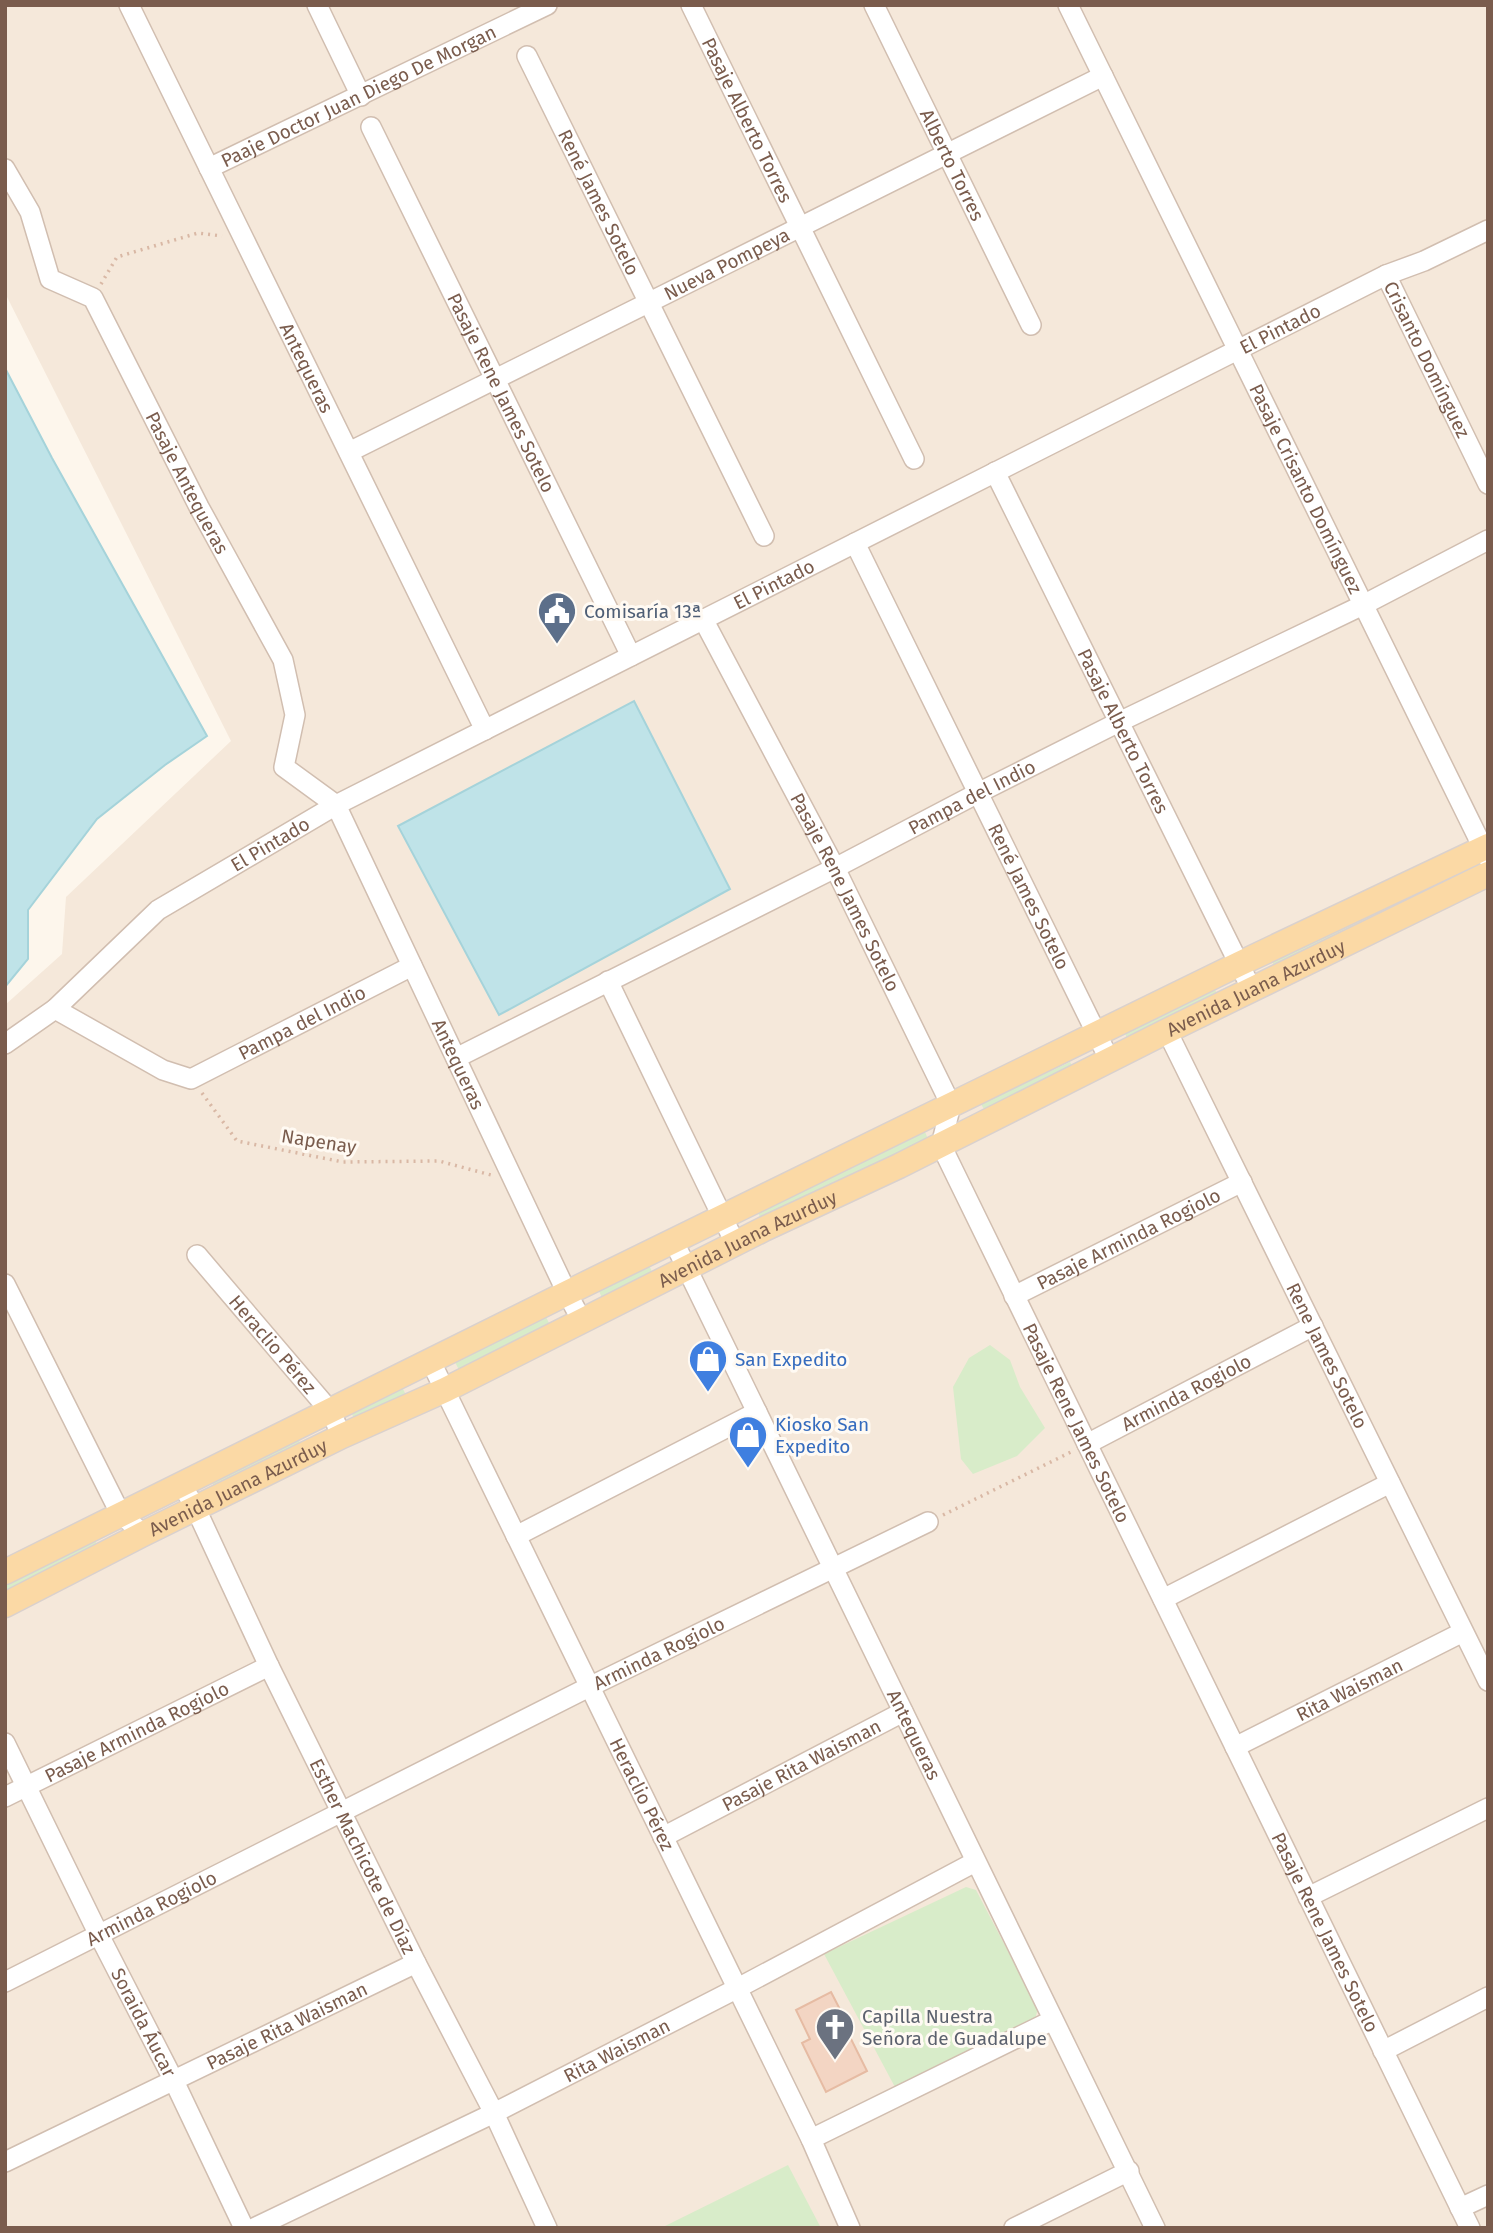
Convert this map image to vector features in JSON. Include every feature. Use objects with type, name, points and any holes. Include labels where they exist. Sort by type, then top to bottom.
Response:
[{"type":"main road","name":"Avenida Juana Azurduy","points":[[5,1572],[566,1293],[1239,964],[1486,850]]},
{"type":"main road","name":"Avenida Juana Azurduy","points":[[5,1605],[143,1534],[342,1436],[445,1390],[735,1243],[941,1145],[1488,874]]},
{"type":"street","name":"Antequeras","points":[[129,5],[485,730]]},
{"type":"street","points":[[317,5],[360,96]]},
{"type":"street","name":"Paaje Doctor Juan Diego De Morgan","points":[[209,168],[360,96],[510,13],[547,5]]},
{"type":"street","name":"Pasaje Alberto Torres","points":[[691,5],[914,459]]},
{"type":"street","name":"Alberto Torres","points":[[874,5],[1031,325]]},
{"type":"street","name":"Pasaje Crisanto Domínguez","points":[[1068,5],[1486,850]]},
{"type":"street","name":"René James Sotelo","points":[[527,56],[764,536]]},
{"type":"street","name":"Nueva Pompeya","points":[[349,452],[1103,76]]},
{"type":"street","name":"Pasaje Rene James Sotelo","points":[[371,127],[631,656]]},
{"type":"street","points":[[5,169],[30,212],[50,279],[93,298]]},
{"type":"street","name":"El Pintado","points":[[5,1044],[55,1009],[158,910],[336,805],[1386,275],[1424,261],[1488,230]]},
{"type":"street","name":"Crisanto Domínguez","points":[[1386,275],[1488,484]]},
{"type":"street","name":"Pasaje Antequeras","points":[[93,298],[199,507],[283,660],[295,715],[284,767],[336,805]]},
{"type":"street","name":"Pasaje Alberto Torres","points":[[995,472],[1252,990]]},
{"type":"street","name":"Pampa del Indio","points":[[456,1058],[1119,722],[1363,605],[1488,540]]},
{"type":"street","name":"René James Sotelo","points":[[855,543],[1110,1061]]},
{"type":"street","name":"Pasaje Rene James Sotelo","points":[[704,619],[835,868],[951,1105]]},
{"type":"street","name":"Antequeras","points":[[336,805],[566,1293],[582,1321]]},
{"type":"street","name":"Pampa del Indio","points":[[191,1079],[412,965]]},
{"type":"street","points":[[608,981],[735,1243]]},
{"type":"street","points":[[55,1009],[163,1070],[191,1079]]},
{"type":"street","name":"Rene James Sotelo","points":[[1167,1031],[1488,1681]]},
{"type":"street","points":[[941,1145],[951,1105]]},
{"type":"street","name":"Pasaje Rene James Sotelo","points":[[941,1145],[1469,2228]]},
{"type":"street","name":"Pasaje Arminda Rogiolo","points":[[1014,1296],[1242,1182]]},
{"type":"street","name":"Antequeras","points":[[674,1242],[1155,2228]]},
{"type":"street","name":"Heraclio Pérez","points":[[197,1255],[330,1411],[342,1436]]},
{"type":"street","points":[[5,1284],[120,1513],[143,1534]]},
{"type":"street","name":"Arminda Rogiolo","points":[[1087,1444],[1313,1326]]},
{"type":"street","name":"Heraclio Pérez","points":[[431,1362],[811,2139],[850,2228]]},
{"type":"street","points":[[516,1536],[757,1412]]},
{"type":"street","points":[[1163,1599],[1390,1483]]},
{"type":"street","name":"Esther Machicote de Díaz","points":[[182,1485],[416,1963],[494,2113],[547,2228]]},
{"type":"street","name":"Arminda Rogiolo","points":[[5,1982],[589,1687],[928,1522]]},
{"type":"street","name":"Rita Waisman","points":[[1235,1747],[1464,1632]]},
{"type":"street","name":"Pasaje Arminda Rogiolo","points":[[5,1797],[269,1666]]},
{"type":"street","name":"Pasaje Rita Waisman","points":[[663,1837],[903,1712]]},
{"type":"street","name":"Soraida Áucar","points":[[5,1743],[174,2081],[244,2228]]},
{"type":"street","points":[[1308,1897],[1488,1808]]},
{"type":"street","name":"Rita Waisman","points":[[254,2228],[494,2113],[975,1862]]},
{"type":"street","name":"Pasaje Rita Waisman","points":[[5,2162],[416,1963]]},
{"type":"street","points":[[1383,2051],[1488,1997]]},
{"type":"street","points":[[811,2139],[1053,2020]]},
{"type":"street","points":[[1014,2228],[1129,2172]]},
{"type":"street","points":[[1460,2208],[1488,2195]]},
{"type":"path","points":[[93,298],[117,257],[198,233],[244,238]]},
{"type":"path","name":"Napenay","points":[[191,1079],[237,1141],[342,1162],[439,1161],[514,1181]]},
{"type":"path","points":[[928,1522],[1087,1444]]},
{"type":"shaded area","points":[[5,5],[1488,5],[1488,2228],[5,2228],[5,1005],[62,954],[66,897],[231,741],[5,293]]},
{"type":"green space","points":[[1468,866],[1471,873],[1275,967],[1271,960]]},
{"type":"green space","points":[[1215,990],[1219,997],[1128,1041],[1125,1033]]},
{"type":"green space","points":[[1070,1062],[1074,1069],[985,1111],[981,1104]]},
{"type":"green space","points":[[925,1132],[928,1139],[761,1219],[758,1213]]},
{"type":"green space","points":[[650,1267],[653,1275],[602,1298],[599,1291]]},
{"type":"green space","points":[[546,1317],[550,1325],[459,1370],[455,1362]]},
{"type":"green space","points":[[990,1345],[1010,1360],[1020,1387],[1045,1428],[1017,1456],[973,1474],[961,1459],[953,1387],[969,1358]]},
{"type":"green space","points":[[403,1389],[407,1397],[355,1421],[352,1414]]},
{"type":"green space","points":[[298,1438],[302,1447],[216,1490],[211,1481]]},
{"type":"green space","points":[[94,1538],[98,1547],[5,1593],[5,1582]]},
{"type":"green space","points":[[966,1887],[976,1890],[1038,2009],[1034,2022],[896,2089],[824,1954]]},
{"type":"green space","points":[[788,2165],[821,2228],[661,2228]]},
{"type":"water","points":[[5,368],[52,458],[207,736],[165,765],[97,819],[28,910],[28,959],[5,987]]},
{"type":"water","points":[[634,701],[730,889],[499,1015],[398,826]]},
{"type":"building","points":[[831,1992],[867,2071],[826,2092],[802,2043],[810,2039],[796,2010]]},
{"type":"place","name":"Comisaría 13ª","points":[[557,645]]},
{"type":"place","name":"San Expedito","points":[[708,1393]]},
{"type":"place","name":"Kiosko San Expedito","points":[[748,1469]]},
{"type":"place","name":"Capilla Nuestra Señora de Guadalupe","points":[[835,2061]]}]
